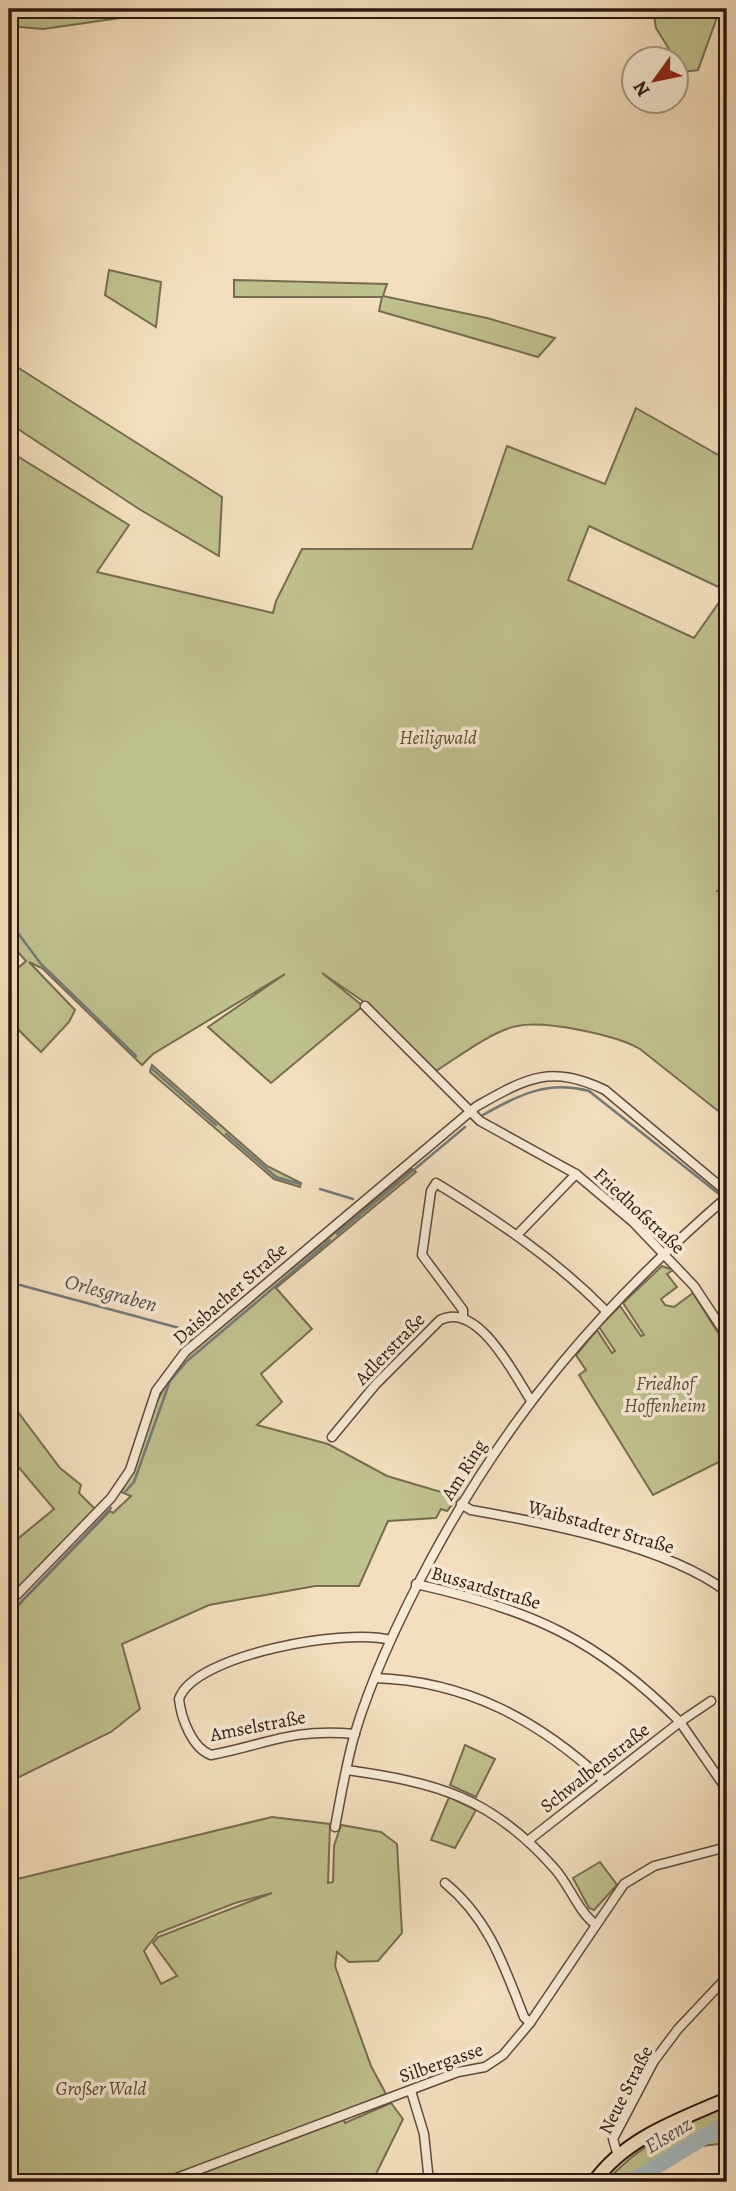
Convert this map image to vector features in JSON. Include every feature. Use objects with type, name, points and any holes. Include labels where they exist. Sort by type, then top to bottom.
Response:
[{"type":"main road","points":[[594,2182],[618,2156],[667,2125],[727,2099]]},
{"type":"street","points":[[365,1006],[464,1102],[471,1112]]},
{"type":"street","name":"Daisbacher Straße","points":[[9,1603],[111,1498],[130,1470],[156,1391],[178,1360],[471,1112],[515,1084],[535,1078],[565,1075],[605,1090],[727,1195]]},
{"type":"street","name":"Friedhofstraße","points":[[471,1112],[480,1121],[576,1174],[633,1222],[694,1286],[727,1336]]},
{"type":"street","points":[[518,1234],[576,1174]]},
{"type":"street","points":[[530,1399],[507,1362],[474,1322],[463,1316],[463,1310],[422,1255],[431,1191],[436,1183],[518,1234],[571,1275],[606,1311]]},
{"type":"street","name":"Am Ring","points":[[335,1827],[355,1734],[390,1640],[416,1584],[461,1504],[530,1399],[606,1311],[727,1195]]},
{"type":"street","name":"Adlerstraße","points":[[332,1437],[376,1384],[440,1320],[451,1314],[463,1316]]},
{"type":"street","name":"Waibstadter Straße","points":[[461,1504],[471,1510],[644,1552],[697,1572],[727,1592]]},
{"type":"street","name":"Bussardstraße","points":[[416,1584],[509,1608],[570,1634],[629,1674],[680,1722],[725,1779],[727,1790]]},
{"type":"street","name":"Amselstraße","points":[[355,1734],[322,1731],[286,1734],[211,1755],[202,1749],[187,1727],[179,1699],[186,1687],[201,1677],[257,1652],[303,1641],[351,1635],[373,1635],[390,1640]]},
{"type":"street","points":[[376,1678],[415,1679],[508,1710],[570,1749],[603,1780]]},
{"type":"street","points":[[680,1722],[711,1701]]},
{"type":"street","name":"Schwalbenstraße","points":[[529,1840],[680,1722]]},
{"type":"street","points":[[347,1770],[413,1780],[439,1787],[471,1801],[529,1840],[559,1873],[595,1924]]},
{"type":"street","name":"Silbergasse","points":[[166,2182],[181,2179],[458,2072],[494,2063],[530,2023],[619,1889],[641,1871],[727,1847]]},
{"type":"street","points":[[445,1883],[475,1910],[494,1939],[524,2017],[530,2023]]},
{"type":"street","name":"Neue Straße","points":[[618,2156],[613,2140],[654,2061],[678,2029],[727,1977]]},
{"type":"street","points":[[411,2091],[424,2134],[429,2182]]},
{"type":"green space","points":[[9,9],[183,9],[43,29],[9,26]]},
{"type":"green space","points":[[653,9],[720,9],[698,70],[690,71],[690,46],[667,46],[656,28]]},
{"type":"green space","points":[[109,270],[161,282],[156,327],[105,295]]},
{"type":"green space","points":[[234,280],[387,284],[383,296],[487,318],[555,338],[538,357],[379,311],[382,297],[234,297]]},
{"type":"green space","points":[[17,367],[222,497],[219,556],[139,509],[9,423],[9,384]]},
{"type":"green space","name":"Heiligwald","points":[[636,408],[727,460],[727,591],[727,892],[716,891],[727,893],[727,1118],[640,1049],[615,1039],[562,1027],[529,1025],[507,1029],[475,1045],[436,1071],[367,1004],[322,973],[363,1006],[271,1083],[208,1027],[285,974],[153,1054],[142,1065],[42,968],[29,962],[75,1010],[69,1022],[41,1052],[21,1033],[12,1019],[9,1003],[9,976],[26,961],[9,942],[9,451],[129,525],[97,572],[273,613],[276,601],[302,549],[472,549],[507,446],[605,484]],"holes":[[[589,526],[727,591],[694,638],[568,580]]]},
{"type":"green space","points":[[152,1065],[267,1166],[301,1183],[300,1187],[274,1179],[150,1072]]},
{"type":"green space","points":[[412,1169],[416,1172],[276,1288],[312,1329],[261,1374],[282,1402],[257,1425],[328,1444],[387,1476],[458,1497],[447,1511],[441,1509],[436,1518],[388,1521],[359,1586],[315,1586],[209,1605],[122,1644],[140,1709],[111,1732],[9,1782],[9,1615],[110,1511],[113,1513],[131,1496],[121,1492],[149,1420],[165,1388],[188,1354]]},
{"type":"green space","name":"Friedhof Hoffenheim","points":[[662,1266],[673,1270],[667,1274],[677,1287],[661,1299],[665,1305],[674,1307],[693,1293],[727,1347],[727,1458],[653,1495],[579,1375],[586,1370],[576,1355],[597,1330],[612,1353],[615,1351],[599,1327],[620,1306],[641,1336],[644,1335],[623,1303]]},
{"type":"green space","points":[[9,1400],[60,1468],[81,1485],[79,1493],[95,1509],[9,1598],[9,1546],[54,1509],[9,1456]]},
{"type":"green space","points":[[465,1745],[495,1759],[476,1797],[450,1785]]},
{"type":"green space","points":[[449,1797],[476,1810],[455,1848],[431,1840]]},
{"type":"green space","name":"Großer Wald","points":[[272,1817],[330,1824],[328,1883],[333,1882],[334,1846],[341,1825],[381,1832],[397,1844],[402,1933],[378,1961],[349,1962],[337,1952],[335,1966],[371,2066],[386,2094],[340,2113],[345,2123],[391,2103],[403,2119],[372,2182],[9,2182],[9,1881]],"holes":[[[272,1893],[158,1937],[153,1943],[177,1976],[161,1984],[144,1951],[158,1933],[235,1903]]]},
{"type":"green space","points":[[600,1862],[617,1885],[594,1910],[589,1908],[573,1878]]},
{"type":"green space","points":[[727,2107],[727,2143],[693,2147],[635,2182],[606,2182],[647,2146],[693,2121]]},
{"type":"waterway","points":[[9,12],[62,13],[94,9]]},
{"type":"waterway","points":[[9,921],[41,964],[136,1056]]},
{"type":"waterway","points":[[151,1068],[216,1125]]},
{"type":"waterway","points":[[483,1115],[509,1101],[547,1088],[589,1091],[719,1194]]},
{"type":"waterway","points":[[337,1234],[465,1127]]},
{"type":"waterway","points":[[226,1134],[276,1177],[300,1184]]},
{"type":"waterway","points":[[320,1189],[353,1199]]},
{"type":"waterway","points":[[125,1492],[134,1482],[170,1381],[187,1361],[330,1240]]},
{"type":"waterway","name":"Orlesgraben","points":[[20,1285],[194,1332]]},
{"type":"waterway","points":[[9,1614],[111,1508]]},
{"type":"waterway","name":"Elsenz","points":[[631,2182],[727,2123]]}]
